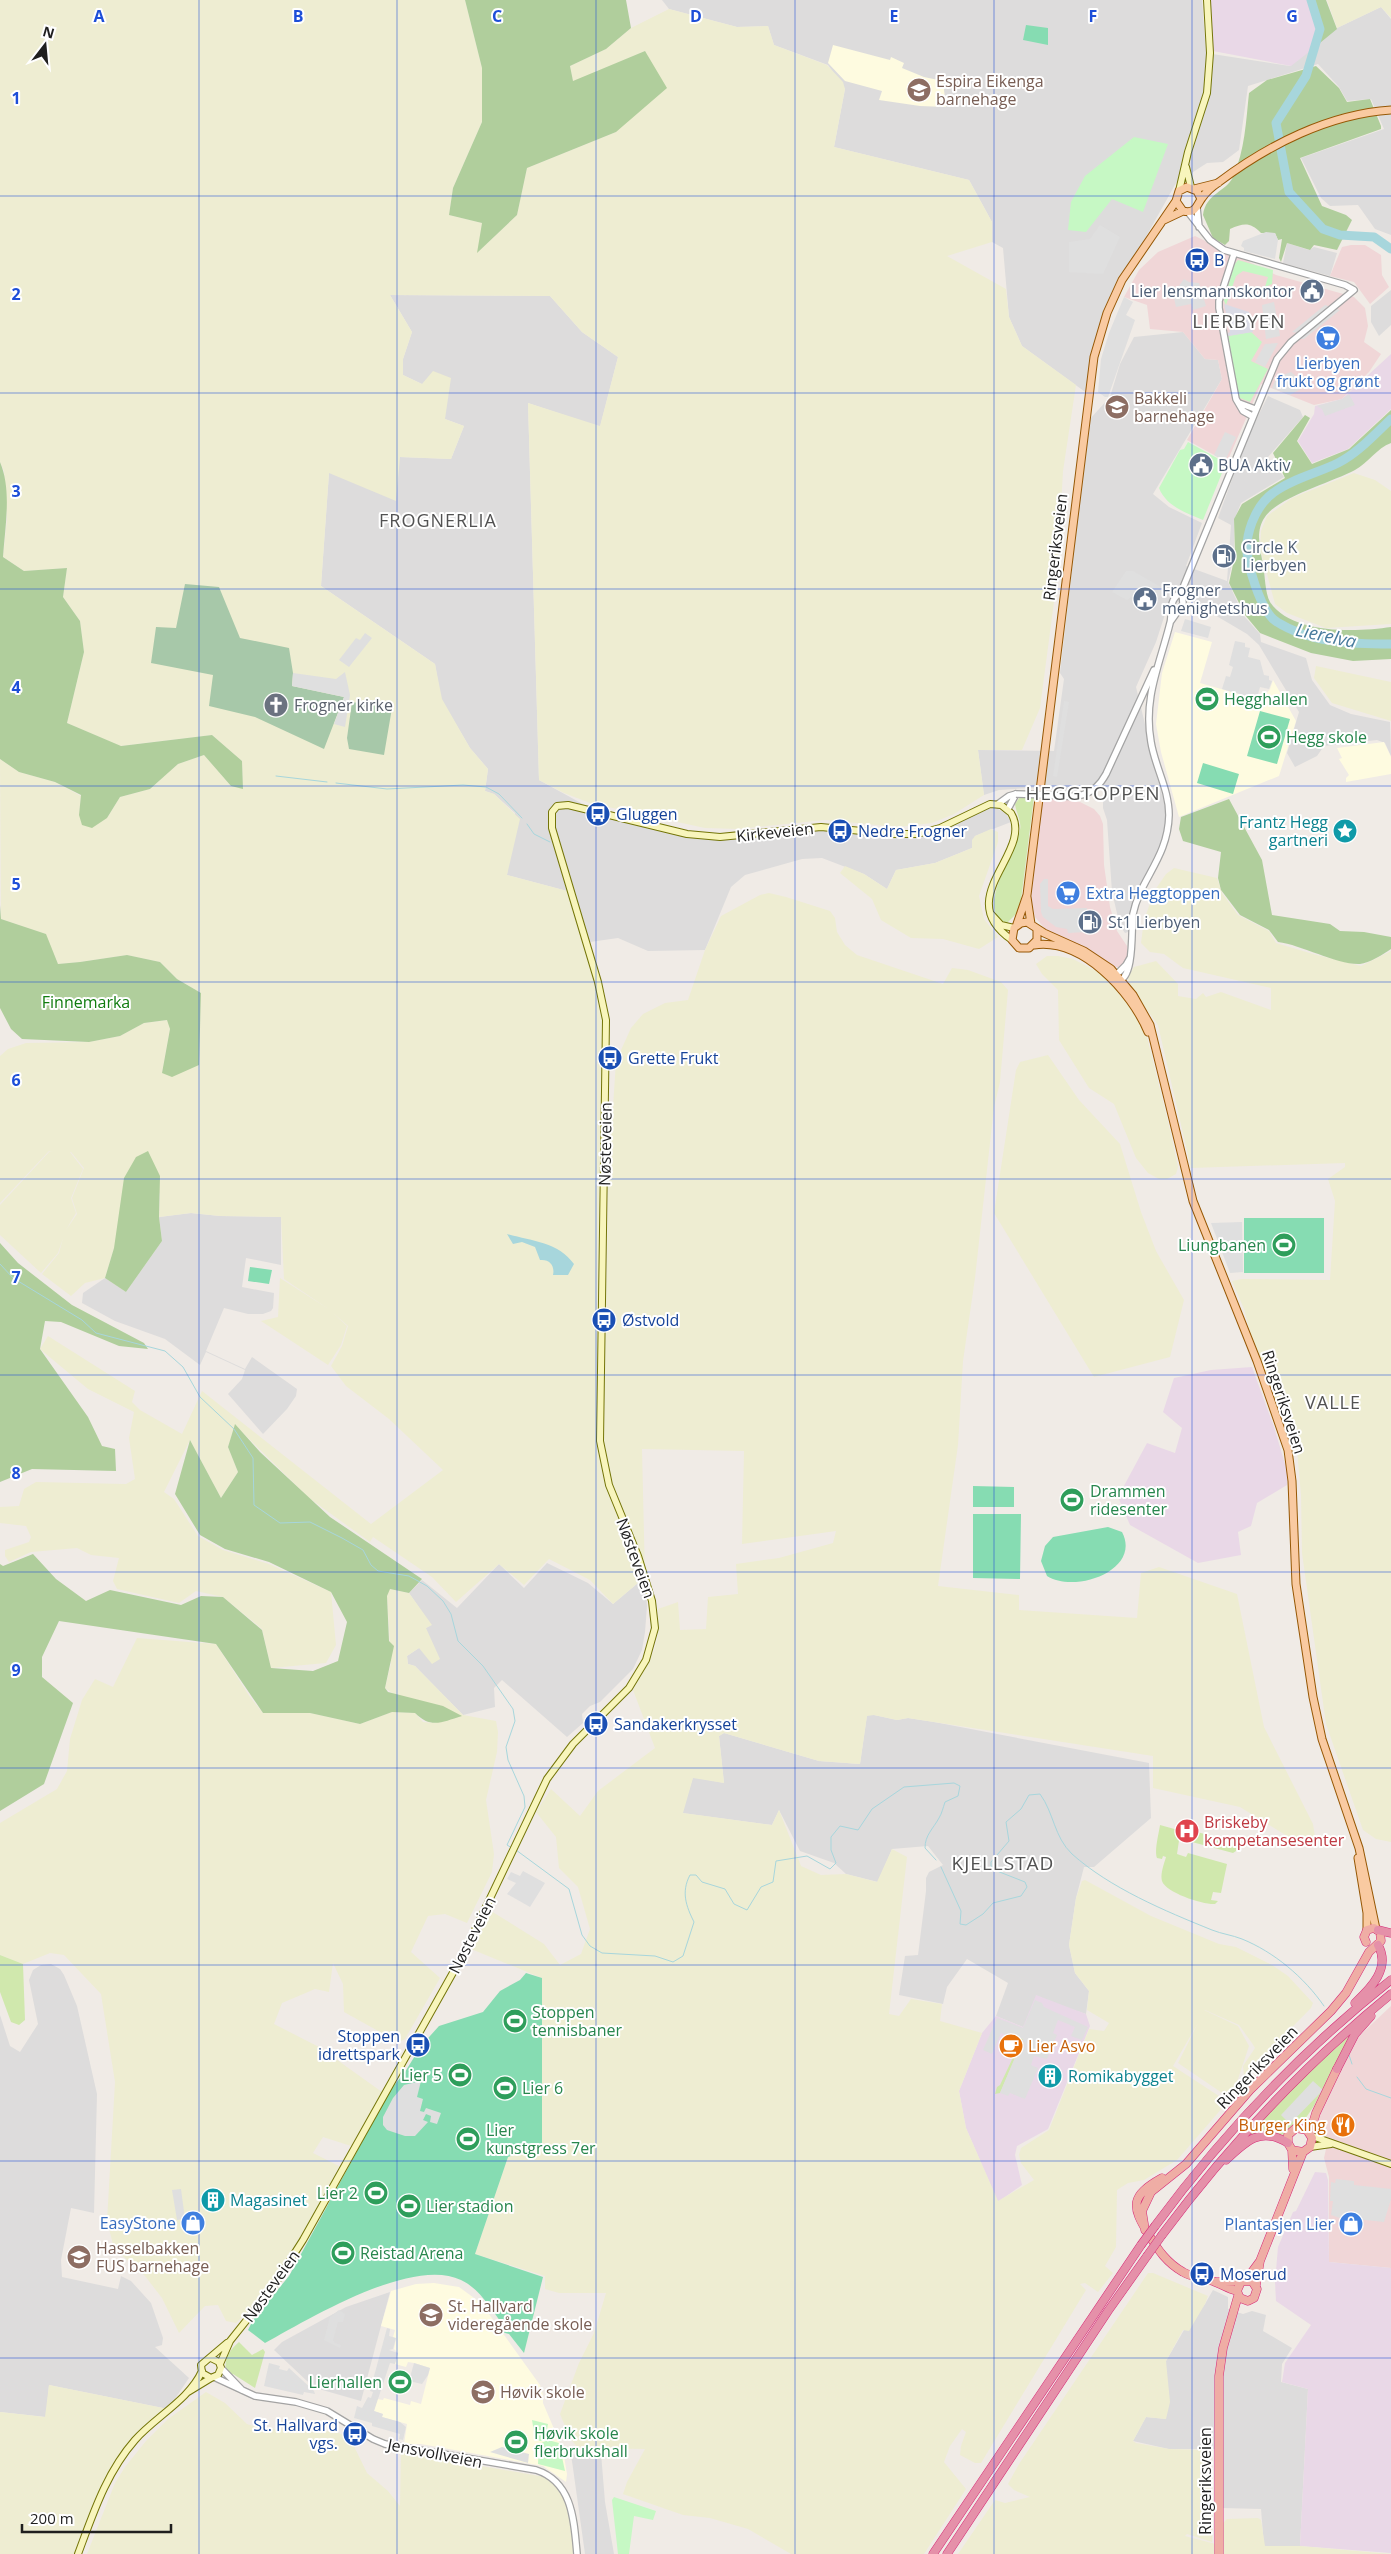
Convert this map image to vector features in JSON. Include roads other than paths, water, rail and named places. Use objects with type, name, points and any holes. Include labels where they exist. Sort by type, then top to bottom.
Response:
[{"type":"highway","points":[[1380,1975],[1384,1959],[1376,1945],[1366,1942],[1364,1934],[1367,1930],[1391,1932]]},
{"type":"highway","points":[[1376,1945],[1382,1936],[1377,1930]]},
{"type":"highway","name":"Ringeriksveien","points":[[1354,1978],[1366,1942]]},
{"type":"highway","name":"Ringeriksveien","points":[[1219,2554],[1219,2376],[1223,2348],[1233,2319],[1237,2294],[1215,2282],[1193,2276],[1176,2267],[1160,2253],[1145,2230],[1142,2216],[1145,2201],[1151,2192],[1176,2172],[1264,2076],[1331,2011],[1376,1945]]},
{"type":"highway","points":[[1329,2032],[1339,2017],[1391,1965]]},
{"type":"highway","points":[[934,2554],[1141,2245],[1199,2169],[1248,2111],[1329,2032],[1391,1980]]},
{"type":"highway","points":[[947,2554],[1147,2256],[1202,2182],[1281,2092],[1328,2047],[1391,1994]]},
{"type":"highway","points":[[1244,2281],[1256,2285],[1260,2261],[1294,2171],[1303,2152],[1310,2147],[1316,2113],[1337,2069],[1359,2029],[1391,1998]]},
{"type":"highway","points":[[1294,2171],[1290,2133],[1302,2128],[1316,2113]]},
{"type":"highway","points":[[1302,2128],[1311,2135]]},
{"type":"highway","points":[[1202,2182],[1212,2176],[1231,2155],[1254,2138],[1271,2135],[1303,2152]]},
{"type":"highway","points":[[1247,2301],[1237,2294],[1244,2281],[1260,2261]]},
{"type":"highway","name":"Ringeriksveien","points":[[1215,2282],[1244,2281]]},
{"type":"highway","name":"Ringeriksveien","points":[[1233,2319],[1247,2301],[1256,2296],[1256,2285]]},
{"type":"main road","points":[[1207,0],[1210,60],[1207,93],[1179,191],[1218,183]]},
{"type":"main road","points":[[1198,208],[1201,199],[1218,183],[1266,152],[1299,135],[1347,117],[1391,110]]},
{"type":"main road","points":[[1186,166],[1192,188],[1201,199]]},
{"type":"main road","name":"Ringeriksveien","points":[[1016,926],[1026,895],[1094,357],[1104,322],[1119,286],[1134,260],[1176,201],[1179,191]]},
{"type":"main road","points":[[1176,201],[1185,211]]},
{"type":"main road","name":"Ringeriksveien","points":[[1164,220],[1198,208]]},
{"type":"main road","points":[[990,913],[1001,925],[1016,926],[1024,922],[1031,924],[1037,930],[1038,938],[1034,945],[1022,948],[996,927],[990,913],[990,896],[1015,830],[1014,818],[1008,809],[998,804]]},
{"type":"main road","name":"Kirkeveien","points":[[552,813],[557,806],[568,805],[688,834],[711,837],[821,827],[906,834],[939,828],[984,806],[998,804]]},
{"type":"main road","name":"Nøsteveien","points":[[211,2358],[230,2341],[279,2280],[303,2240],[461,1958],[554,1768],[583,1733],[620,1698],[635,1680],[650,1651],[654,1628],[652,1601],[648,1584],[609,1485],[602,1450],[600,1405],[606,1030],[598,982],[552,828],[552,813]]},
{"type":"main road","name":"Ringeriksveien","points":[[1026,895],[1031,924]]},
{"type":"main road","points":[[1012,940],[1016,926]]},
{"type":"main road","name":"Ringeriksveien","points":[[1037,930],[1084,951],[1117,978],[1152,1038],[1193,1201],[1257,1361],[1288,1450],[1292,1481],[1297,1592],[1312,1697],[1322,1739],[1364,1867],[1377,1930]]},
{"type":"main road","name":"Ringeriksveien","points":[[1034,945],[1048,945],[1076,954],[1117,978]]},
{"type":"main road","name":"Ringeriksveien","points":[[1357,1843],[1367,1914],[1367,1930]]},
{"type":"main road","points":[[1311,2135],[1391,2164]]},
{"type":"main road","points":[[1310,2147],[1333,2144]]},
{"type":"main road","name":"Nøsteveien","points":[[220,2366],[230,2341]]},
{"type":"main road","points":[[78,2554],[104,2489],[119,2461],[140,2434],[187,2393],[213,2378],[219,2374],[220,2366],[211,2358],[202,2363],[202,2371],[205,2376],[213,2378]]},
{"type":"main road","points":[[187,2393],[202,2371]]},
{"type":"street","points":[[1198,208],[1199,226]]},
{"type":"street","points":[[1008,809],[1016,794],[1083,796],[1096,788],[1106,774],[1156,666],[1176,607],[1172,601],[1179,599],[1252,416],[1280,354],[1291,342],[1354,290],[1345,285],[1234,254],[1217,246],[1185,211]]},
{"type":"street","points":[[1234,254],[1219,301],[1219,308],[1235,396],[1243,411],[1252,416]]},
{"type":"street","points":[[1239,403],[1255,409]]},
{"type":"street","points":[[1117,978],[1129,970],[1134,910],[1159,858],[1168,829],[1167,800],[1152,750],[1149,731],[1150,704],[1156,666]]},
{"type":"street","name":"Kirkeveien","points":[[998,804],[1009,796],[1016,794]]},
{"type":"street","points":[[1117,978],[1130,958]]},
{"type":"street","name":"Jensvollveien","points":[[220,2366],[244,2392]]},
{"type":"street","name":"Jensvollveien","points":[[213,2378],[260,2398],[300,2403],[328,2411],[373,2440],[385,2444],[543,2472],[557,2482],[566,2494],[570,2506],[577,2554]]},
{"type":"water","points":[[507,1234],[544,1243],[560,1251],[574,1264],[568,1275],[553,1275],[551,1264],[540,1260],[535,1247],[522,1242],[513,1244]]},
{"type":"waterway","name":"Lierelva","points":[[1311,0],[1320,29],[1306,76],[1276,123],[1289,192],[1323,229],[1340,235],[1374,237],[1391,249]]},
{"type":"waterway","name":"Lierelva","points":[[1391,419],[1366,443],[1345,459],[1288,484],[1273,493],[1255,515],[1247,543],[1251,573],[1255,586],[1265,608],[1277,622],[1303,634],[1332,641],[1391,644]]},
{"type":"waterway","points":[[276,776],[327,782]]},
{"type":"waterway","points":[[336,783],[387,789],[463,785],[486,787],[499,794],[522,818]]},
{"type":"waterway","points":[[527,824],[534,834],[550,842]]},
{"type":"waterway","points":[[0,1264],[13,1278],[82,1320],[96,1333],[165,1351],[183,1367],[200,1397],[234,1429],[253,1458],[254,1505],[280,1523],[310,1522],[342,1538],[363,1550],[371,1565],[378,1571],[409,1576],[427,1586],[443,1601],[451,1614],[458,1641],[483,1666],[513,1709],[515,1721],[506,1747],[508,1760],[524,1796],[525,1807],[507,1845],[512,1848]]},
{"type":"waterway","points":[[516,1850],[569,1889],[582,1935],[590,1946],[602,1953],[655,1956],[673,1962],[683,1956],[694,1922],[685,1893],[690,1875],[696,1875],[702,1882],[725,1889],[734,1904],[747,1910],[761,1887],[773,1882],[776,1861],[807,1856],[830,1869],[836,1863],[831,1850],[831,1837],[840,1826],[858,1830],[872,1809],[904,1787],[954,1783],[960,1786],[958,1796],[945,1802],[940,1816],[926,1839],[925,1848],[936,1860]]},
{"type":"waterway","points":[[941,1867],[961,1911],[960,1924],[966,1925],[983,1914],[993,1903],[1021,1896],[1027,1887],[1025,1882],[997,1871],[991,1866],[991,1862],[1009,1841],[1006,1822],[1021,1809],[1029,1795],[1040,1794],[1066,1847],[1072,1854],[1103,1878],[1157,1907],[1212,1930],[1254,1944],[1288,1966],[1324,2006]]},
{"type":"waterway","points":[[1349,2055],[1352,2064]]},
{"type":"waterway","points":[[1357,2077],[1366,2089],[1391,2098]]},
{"type":"place","name":"Espira Eikenga barnehage","points":[[919,90]]},
{"type":"place","name":"B","points":[[1197,260]]},
{"type":"place","name":"Lier lensmannskontor","points":[[1312,291]]},
{"type":"place","name":"Lierbyen frukt og grønt","points":[[1328,338]]},
{"type":"place","name":"Bakkeli barnehage","points":[[1117,407]]},
{"type":"place","name":"BUA Aktiv","points":[[1201,465]]},
{"type":"place","name":"Circle K Lierbyen","points":[[1224,556]]},
{"type":"place","name":"Frogner menighetshus","points":[[1145,599]]},
{"type":"place","name":"Hegghallen","points":[[1207,699]]},
{"type":"place","name":"Frogner kirke","points":[[276,705]]},
{"type":"place","name":"Hegg skole","points":[[1269,737]]},
{"type":"place","name":"Gluggen","points":[[598,814]]},
{"type":"place","name":"Nedre Frogner","points":[[840,831]]},
{"type":"place","name":"Frantz Hegg gartneri","points":[[1345,831]]},
{"type":"place","name":"Extra Heggtoppen","points":[[1068,893]]},
{"type":"place","name":"St1 Lierbyen","points":[[1090,922]]},
{"type":"place","name":"Grette Frukt","points":[[610,1058]]},
{"type":"place","name":"Liungbanen","points":[[1284,1245]]},
{"type":"place","name":"Østvold","points":[[604,1320]]},
{"type":"place","name":"Drammen ridesenter","points":[[1072,1500]]},
{"type":"place","name":"Sandakerkrysset","points":[[596,1724]]},
{"type":"place","name":"Briskeby kompetansesenter","points":[[1187,1831]]},
{"type":"place","name":"Stoppen tennisbaner","points":[[515,2021]]},
{"type":"place","name":"Stoppen idrettspark","points":[[418,2045]]},
{"type":"place","name":"Lier Asvo","points":[[1011,2046]]},
{"type":"place","name":"Lier 5","points":[[460,2075]]},
{"type":"place","name":"Romikabygget","points":[[1050,2076]]},
{"type":"place","name":"Lier 6","points":[[505,2088]]},
{"type":"place","name":"Burger King","points":[[1343,2125]]},
{"type":"place","name":"Lier kunstgress 7er","points":[[468,2139]]},
{"type":"place","name":"Lier 2","points":[[376,2193]]},
{"type":"place","name":"Magasinet","points":[[213,2200]]},
{"type":"place","name":"Lier stadion","points":[[409,2206]]},
{"type":"place","name":"EasyStone","points":[[193,2223]]},
{"type":"place","name":"Plantasjen Lier","points":[[1351,2224]]},
{"type":"place","name":"Reistad Arena","points":[[343,2253]]},
{"type":"place","name":"Hasselbakken FUS barnehage","points":[[79,2257]]},
{"type":"place","name":"Moserud","points":[[1202,2274]]},
{"type":"place","name":"St. Hallvard videregående skole","points":[[431,2315]]},
{"type":"place","name":"Lierhallen","points":[[400,2382]]},
{"type":"place","name":"Høvik skole","points":[[483,2392]]},
{"type":"place","name":"St. Hallvard vgs.","points":[[355,2434]]},
{"type":"place","name":"Høvik skole flerbrukshall","points":[[516,2442]]},
{"type":"district","name":"LIERBYEN","points":[[1239,321]]},
{"type":"district","name":"FROGNERLIA","points":[[438,521]]},
{"type":"district","name":"HEGGTOPPEN","points":[[1093,793]]},
{"type":"district","name":"VALLE","points":[[1333,1403]]},
{"type":"district","name":"KJELLSTAD","points":[[1003,1863]]},
{"type":"park label","name":"Finnemarka","points":[[86,1002]]}]
